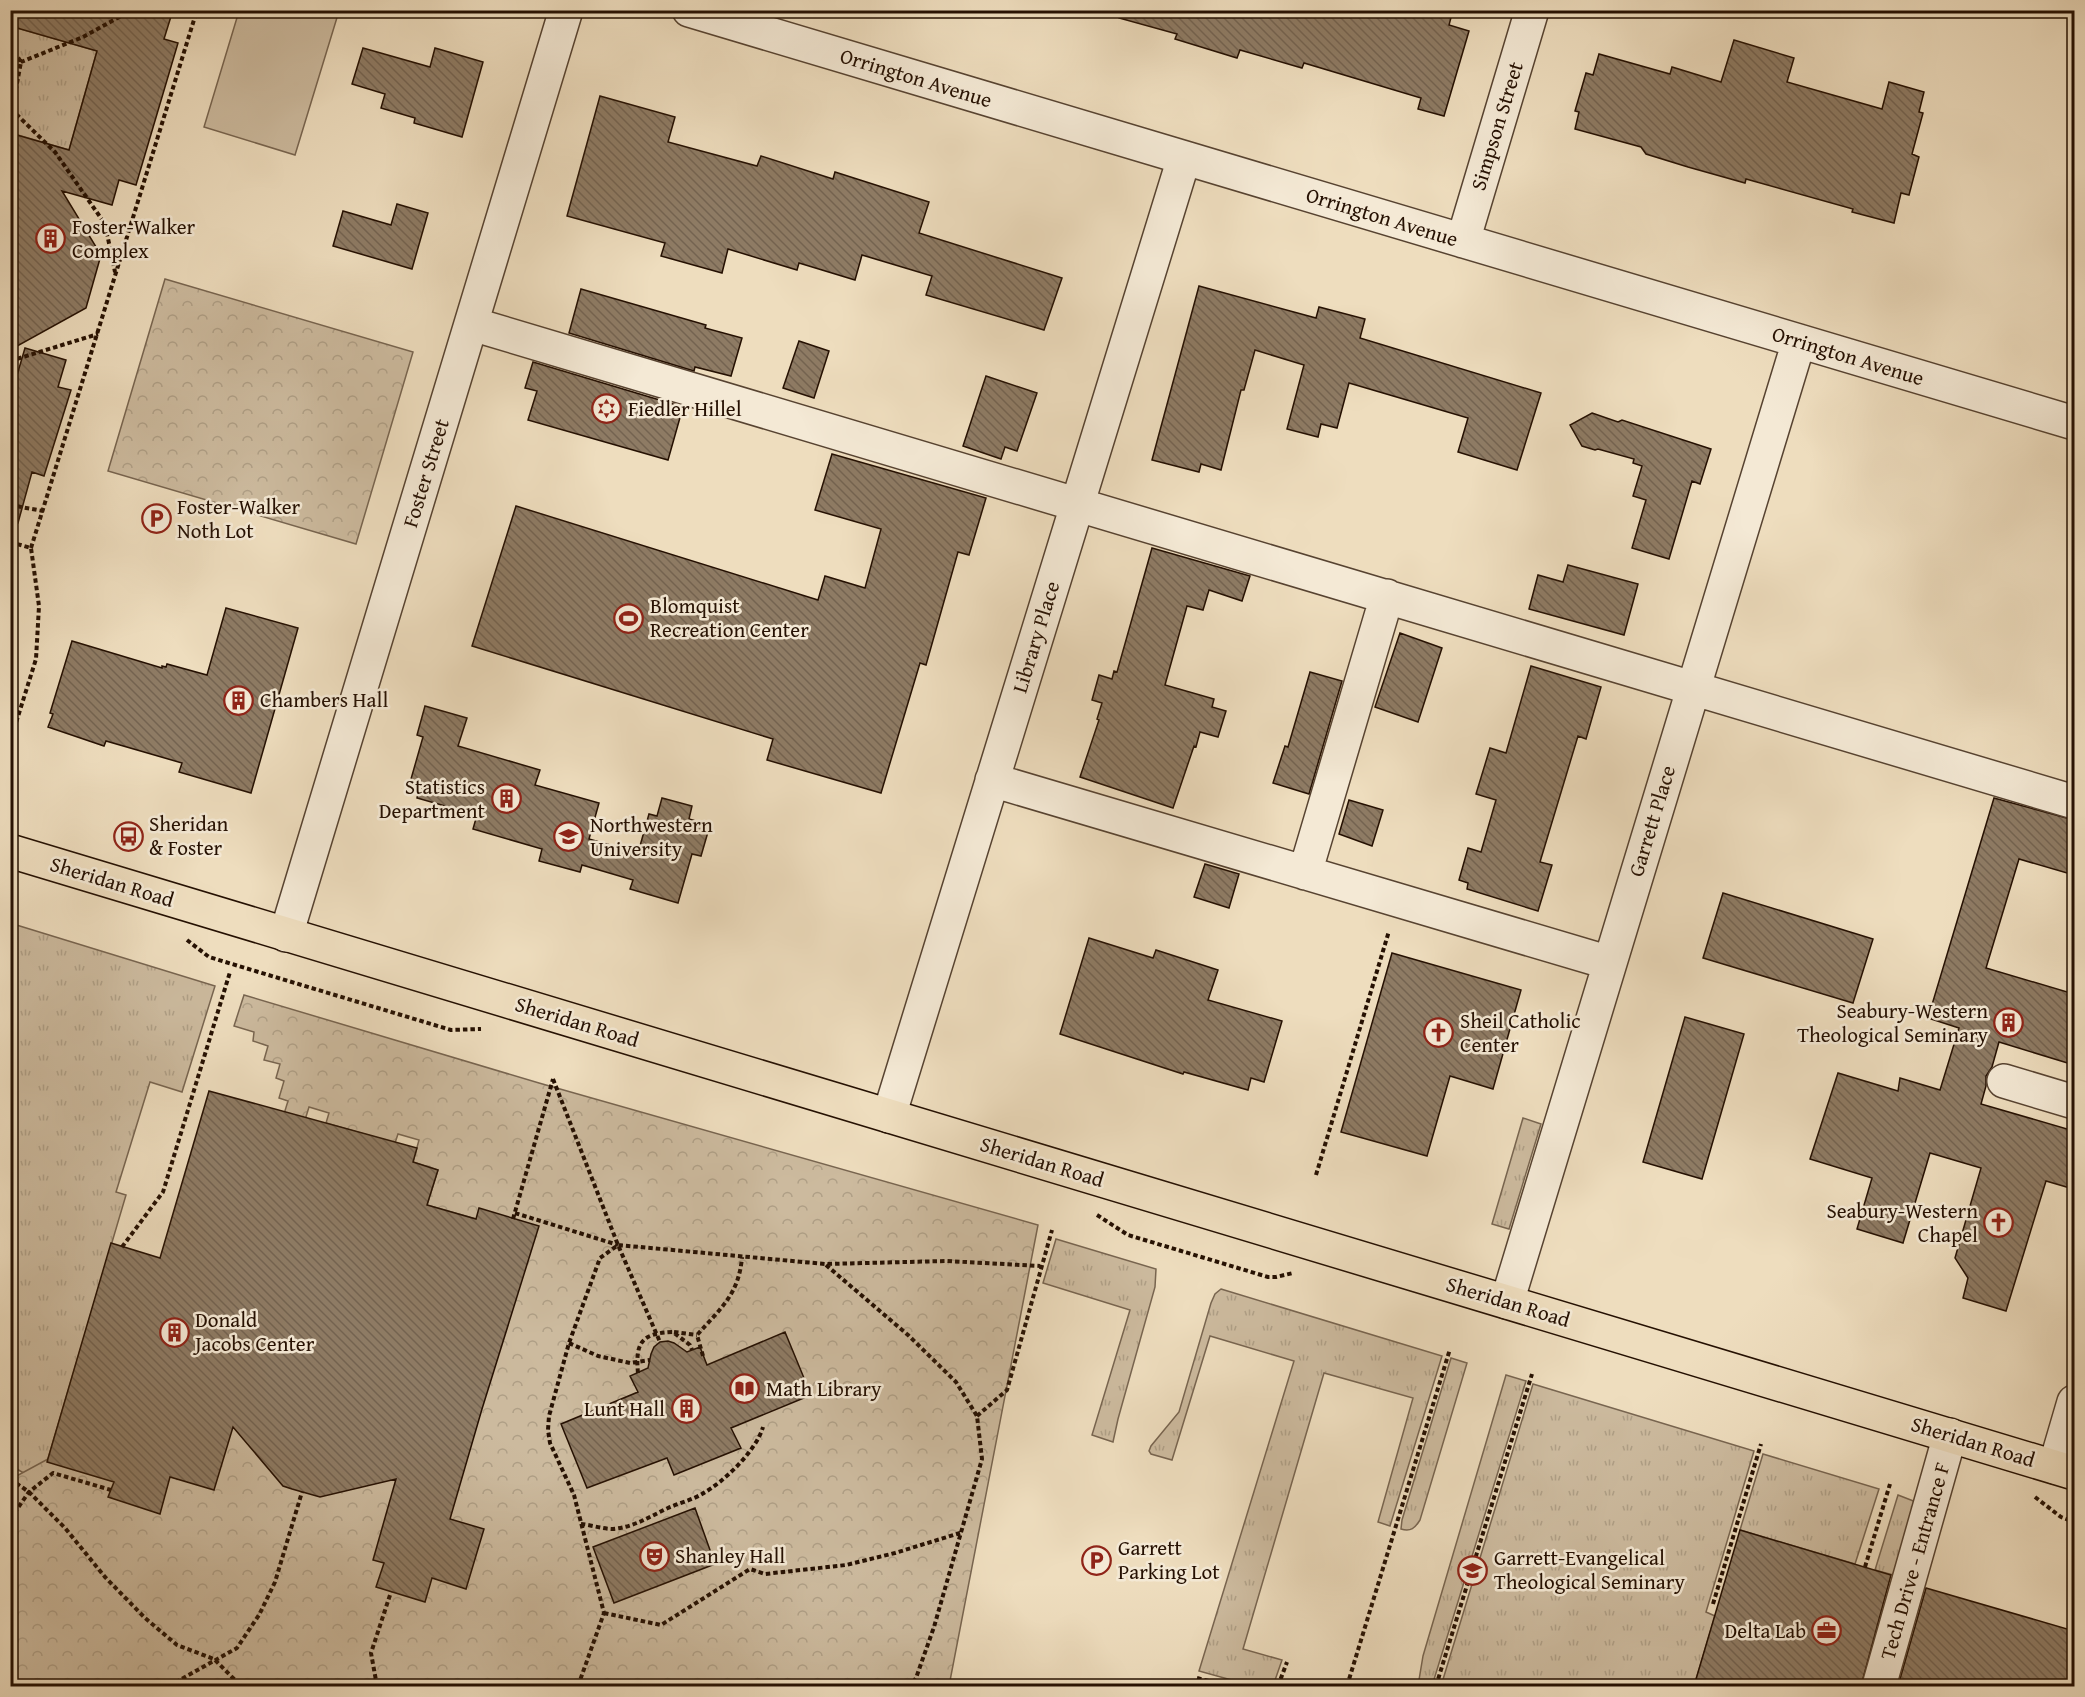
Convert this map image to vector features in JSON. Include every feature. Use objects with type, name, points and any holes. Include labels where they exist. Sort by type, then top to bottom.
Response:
[{"type":"main road","name":"Sheridan Road","points":[[10,851],[2065,1470]]},
{"type":"street","name":"Foster Street","points":[[286,935],[566,10]]},
{"type":"street","name":"Orrington Avenue","points":[[690,10],[2074,423]]},
{"type":"street","name":"Simpson Street","points":[[1463,241],[1532,10]]},
{"type":"street","name":"Library Place","points":[[889,1116],[1184,158]]},
{"type":"street","points":[[472,324],[2074,802]]},
{"type":"street","name":"Garrett Place","points":[[1507,1302],[1798,341]]},
{"type":"street","points":[[1305,873],[1387,596]]},
{"type":"street","points":[[992,780],[1610,963]]},
{"type":"street","points":[[2004,1081],[2074,1102]]},
{"type":"street","points":[[2065,1470],[2074,1402]]},
{"type":"street","name":"Tech Drive - Entrance F","points":[[1879,1686],[1950,1435]]},
{"type":"path","points":[[10,73],[21,62],[83,37],[132,10]]},
{"type":"path","points":[[10,742],[36,659],[39,606],[31,548],[197,10]]},
{"type":"path","points":[[10,45],[21,62],[12,110],[55,152],[105,224],[116,274]]},
{"type":"path","points":[[10,361],[98,334]]},
{"type":"path","points":[[10,505],[42,511]]},
{"type":"path","points":[[10,542],[31,548]]},
{"type":"path","points":[[1316,1175],[1389,931]]},
{"type":"path","name":"Sheridan Road","points":[[180,937],[188,940],[209,957],[451,1030],[486,1029]]},
{"type":"path","points":[[122,1246],[163,1192],[230,972]]},
{"type":"path","points":[[513,1219],[553,1079],[618,1245],[660,1342]]},
{"type":"path","points":[[515,1213],[618,1245],[825,1264],[946,1261],[1040,1266]]},
{"type":"path","name":"Sheridan Road","points":[[1097,1215],[1128,1235],[1243,1270]]},
{"type":"path","points":[[977,1416],[1007,1390],[1040,1266],[1052,1230]]},
{"type":"path","points":[[578,1686],[604,1613],[574,1495],[550,1443],[549,1416],[569,1343],[600,1258],[618,1245]]},
{"type":"path","points":[[697,1335],[724,1306],[733,1292],[740,1275],[741,1257]]},
{"type":"path","points":[[825,1264],[908,1335],[956,1382],[977,1416],[982,1459],[934,1627],[916,1678],[910,1686]]},
{"type":"path","points":[[638,1373],[640,1345],[648,1335],[655,1332],[673,1332],[697,1335]]},
{"type":"path","points":[[673,1332],[690,1345],[692,1350]]},
{"type":"path","points":[[697,1335],[704,1356]]},
{"type":"path","points":[[569,1343],[598,1356],[630,1363],[650,1360]]},
{"type":"path","points":[[1347,1686],[1449,1349]]},
{"type":"path","points":[[1436,1686],[1532,1374]]},
{"type":"path","points":[[581,1524],[611,1529],[638,1524],[668,1508],[702,1495],[720,1482],[737,1465],[759,1439],[763,1427]]},
{"type":"path","points":[[1713,1604],[1761,1444]]},
{"type":"path","points":[[10,1519],[29,1492],[53,1473],[111,1490]]},
{"type":"path","points":[[10,1479],[29,1492],[65,1528],[105,1577],[145,1618],[177,1645],[214,1659],[241,1686]]},
{"type":"path","points":[[1865,1567],[1890,1484]]},
{"type":"path","points":[[169,1686],[237,1648],[259,1616],[275,1582],[302,1492]]},
{"type":"path","points":[[604,1613],[661,1625],[750,1569],[765,1574],[846,1565],[960,1533]]},
{"type":"path","points":[[377,1686],[371,1653],[391,1592]]},
{"type":"path","points":[[1278,1686],[1287,1662]]},
{"type":"path","points":[[1197,1678],[1229,1686]]},
{"type":"green space","points":[[239,11],[339,11],[295,155],[204,127]]},
{"type":"green space","points":[[10,26],[97,51],[69,150],[11,133]]},
{"type":"green space","points":[[165,279],[413,352],[356,544],[108,471]]},
{"type":"green space","points":[[10,923],[215,986],[182,1092],[150,1082],[116,1192],[126,1195],[47,1462],[27,1475],[10,1465]]},
{"type":"green space","points":[[244,995],[539,1083],[1038,1225],[949,1686],[11,1686],[11,1479],[499,1215],[476,1219],[427,1205],[438,1170],[413,1162],[419,1140],[398,1134],[395,1143],[326,1123],[329,1113],[309,1107],[301,1133],[280,1127],[288,1101],[279,1098],[284,1081],[276,1078],[280,1064],[264,1060],[268,1046],[253,1041],[254,1032],[234,1026]]},
{"type":"green space","points":[[1523,1118],[1541,1124],[1509,1229],[1492,1224]]},
{"type":"green space","points":[[1056,1239],[1156,1269],[1155,1287],[1113,1442],[1092,1435],[1130,1310],[1043,1283]]},
{"type":"green space","points":[[1221,1289],[1442,1356],[1390,1526],[1378,1522],[1413,1398],[1324,1373],[1243,1649],[1282,1660],[1273,1686],[1253,1686],[1199,1671],[1294,1361],[1210,1336],[1172,1460],[1151,1454],[1149,1451],[1179,1412],[1211,1303],[1215,1294]]},
{"type":"green space","points":[[1451,1358],[1467,1363],[1420,1520],[1412,1529],[1401,1529],[1402,1520]]},
{"type":"green space","points":[[1506,1375],[1526,1381],[1432,1686],[1418,1686],[1423,1656]]},
{"type":"green space","points":[[1533,1384],[1754,1451],[1706,1612],[1715,1616],[1694,1686],[1441,1686]]},
{"type":"green space","points":[[1763,1454],[1879,1489],[1855,1564],[1740,1530]]},
{"type":"green space","points":[[1898,1495],[1916,1502],[1897,1576],[1875,1570]]},
{"type":"building","name":"Foster-Walker Complex","points":[[10,10],[173,10],[164,39],[178,43],[136,185],[119,180],[112,205],[62,191],[101,255],[86,308],[10,350],[10,133],[69,150],[97,51],[10,26]]},
{"type":"building","points":[[1120,10],[1453,10],[1449,25],[1469,31],[1444,116],[1418,109],[1421,98],[1304,63],[1302,68],[1240,50],[1237,58],[1175,39],[1177,34],[1119,18]]},
{"type":"building","points":[[1734,40],[1794,58],[1787,82],[1882,109],[1889,82],[1924,92],[1919,112],[1923,113],[1912,154],[1919,157],[1909,195],[1901,193],[1894,223],[1746,179],[1745,183],[1688,167],[1646,154],[1641,147],[1575,129],[1579,112],[1575,111],[1586,73],[1593,75],[1599,54],[1670,74],[1672,67],[1721,82]]},
{"type":"building","points":[[363,48],[430,67],[435,48],[483,62],[462,137],[414,123],[415,118],[381,108],[385,94],[352,84]]},
{"type":"building","points":[[600,96],[675,117],[668,142],[757,166],[761,156],[833,179],[835,172],[929,202],[919,233],[1062,278],[1044,330],[926,295],[932,276],[862,255],[855,280],[799,263],[797,270],[728,249],[722,273],[661,256],[665,243],[567,216]]},
{"type":"building","points":[[397,204],[428,213],[412,269],[333,246],[343,211],[391,225]]},
{"type":"building","points":[[1199,286],[1316,318],[1319,307],[1365,319],[1360,338],[1541,393],[1517,470],[1458,452],[1468,418],[1349,383],[1337,428],[1321,424],[1318,437],[1287,429],[1304,365],[1255,350],[1244,390],[1241,390],[1221,470],[1201,464],[1199,472],[1152,460]]},
{"type":"building","points":[[581,289],[706,325],[705,328],[742,338],[731,376],[695,367],[694,371],[569,333]]},
{"type":"building","points":[[799,341],[829,351],[814,398],[783,388]]},
{"type":"building","points":[[25,348],[66,360],[58,387],[71,390],[44,476],[32,472],[18,523],[10,522],[10,399]]},
{"type":"building","name":"Fiedler Hillel","points":[[533,362],[683,407],[668,460],[528,420],[537,391],[525,388]]},
{"type":"building","points":[[986,376],[1037,393],[1017,451],[1005,447],[1001,459],[963,446]]},
{"type":"building","points":[[1592,413],[1618,422],[1622,420],[1711,449],[1700,484],[1692,481],[1669,559],[1632,548],[1646,500],[1633,496],[1642,466],[1633,463],[1634,459],[1582,446],[1570,425]]},
{"type":"building","points":[[832,454],[986,498],[969,555],[958,552],[926,665],[920,663],[881,793],[767,760],[773,739],[472,646],[516,506],[818,600],[825,576],[865,588],[881,529],[815,510]]},
{"type":"building","points":[[1152,548],[1250,576],[1242,601],[1209,590],[1203,610],[1187,606],[1165,685],[1214,699],[1212,707],[1226,711],[1218,737],[1200,732],[1173,808],[1080,777],[1099,720],[1097,719],[1102,703],[1092,700],[1099,675],[1112,679],[1114,671],[1117,672]]},
{"type":"building","points":[[1568,565],[1638,584],[1624,635],[1529,609],[1538,575],[1563,582]]},
{"type":"building","points":[[226,608],[298,628],[251,793],[179,772],[182,763],[106,741],[104,746],[48,727],[53,714],[50,713],[72,641],[162,668],[167,664],[207,675]]},
{"type":"building","points":[[1400,633],[1442,648],[1418,722],[1375,707]]},
{"type":"building","points":[[1531,666],[1601,687],[1586,739],[1578,736],[1540,862],[1552,865],[1538,911],[1467,889],[1468,883],[1459,880],[1468,848],[1481,852],[1496,800],[1476,794],[1490,748],[1506,753]]},
{"type":"building","points":[[1310,672],[1342,681],[1309,794],[1273,783],[1285,746],[1288,747]]},
{"type":"building","points":[[425,706],[467,718],[458,746],[540,770],[535,785],[599,803],[589,839],[638,853],[649,814],[657,816],[662,798],[692,806],[689,819],[710,825],[701,856],[692,854],[678,903],[630,889],[633,880],[582,865],[580,872],[539,861],[542,849],[473,829],[477,815],[417,798],[419,789],[409,786],[423,737],[417,735]]},
{"type":"building","name":"Seabury-Western Theological Seminary","points":[[1994,798],[2074,820],[2074,875],[2019,859],[1986,968],[2074,994],[2074,1065],[1999,1042],[1992,1067],[1986,1076],[1981,1104],[2074,1131],[2074,1172],[2070,1188],[2046,1181],[2006,1311],[1963,1298],[1968,1278],[1955,1258],[1981,1168],[1930,1153],[1903,1243],[1857,1229],[1872,1178],[1810,1159],[1838,1073],[1898,1091],[1900,1078],[1940,1090],[1959,1028],[1928,1018]]},
{"type":"building","points":[[1349,800],[1383,810],[1372,846],[1339,834]]},
{"type":"building","points":[[1205,864],[1239,874],[1229,908],[1194,897]]},
{"type":"building","points":[[1723,893],[1873,939],[1853,1003],[1703,958]]},
{"type":"building","points":[[1089,938],[1153,958],[1156,950],[1218,970],[1208,1000],[1282,1021],[1264,1082],[1251,1078],[1248,1090],[1184,1072],[1183,1074],[1060,1034]]},
{"type":"building","name":"Sheil Catholic Center","points":[[1392,953],[1521,990],[1493,1089],[1450,1076],[1427,1156],[1341,1132]]},
{"type":"building","points":[[1685,1017],[1744,1034],[1702,1179],[1643,1162]]},
{"type":"building","name":"Donald Jacobs Center","points":[[209,1091],[417,1148],[413,1162],[438,1170],[427,1205],[476,1219],[479,1208],[539,1226],[450,1519],[484,1529],[466,1589],[432,1578],[425,1602],[376,1587],[384,1563],[373,1560],[396,1479],[320,1497],[292,1489],[283,1486],[233,1427],[214,1490],[170,1477],[160,1514],[108,1497],[114,1482],[47,1462],[111,1243],[160,1258]]},
{"type":"building","name":"Lunt Hall","points":[[785,1332],[811,1395],[731,1428],[741,1448],[674,1475],[667,1458],[587,1488],[561,1424],[638,1392],[630,1376],[648,1368],[654,1347],[660,1342],[674,1343],[687,1352],[700,1347],[707,1365]]},
{"type":"building","name":"Shanley Hall","points":[[695,1508],[715,1564],[614,1603],[593,1547]]},
{"type":"building","points":[[1740,1530],[1891,1575],[1861,1686],[1694,1686]]},
{"type":"building","points":[[1926,1588],[2074,1631],[2074,1686],[1898,1686]]},
{"type":"place","name":"Foster-Walker Complex","points":[[51,239]]},
{"type":"place","name":"Fiedler Hillel","points":[[607,409]]},
{"type":"place","name":"Foster-Walker Noth Lot","points":[[156,519]]},
{"type":"place","name":"Blomquist Recreation Center","points":[[629,618]]},
{"type":"place","name":"Chambers Hall","points":[[239,700]]},
{"type":"place","name":"Statistics Department","points":[[506,799]]},
{"type":"place","name":"Sheridan & Foster","points":[[128,836]]},
{"type":"place","name":"Northwestern University","points":[[569,837]]},
{"type":"place","name":"Seabury-Western Theological Seminary","points":[[2009,1023]]},
{"type":"place","name":"Sheil Catholic Center","points":[[1439,1033]]},
{"type":"place","name":"Seabury-Western Chapel","points":[[1999,1223]]},
{"type":"place","name":"Donald Jacobs Center","points":[[174,1332]]},
{"type":"place","name":"Math Library","points":[[745,1389]]},
{"type":"place","name":"Lunt Hall","points":[[686,1409]]},
{"type":"place","name":"Shanley Hall","points":[[654,1556]]},
{"type":"place","name":"Garrett Parking Lot","points":[[1097,1560]]},
{"type":"place","name":"Garrett-Evangelical Theological Seminary","points":[[1473,1570]]},
{"type":"place","name":"Delta Lab","points":[[1827,1631]]}]
